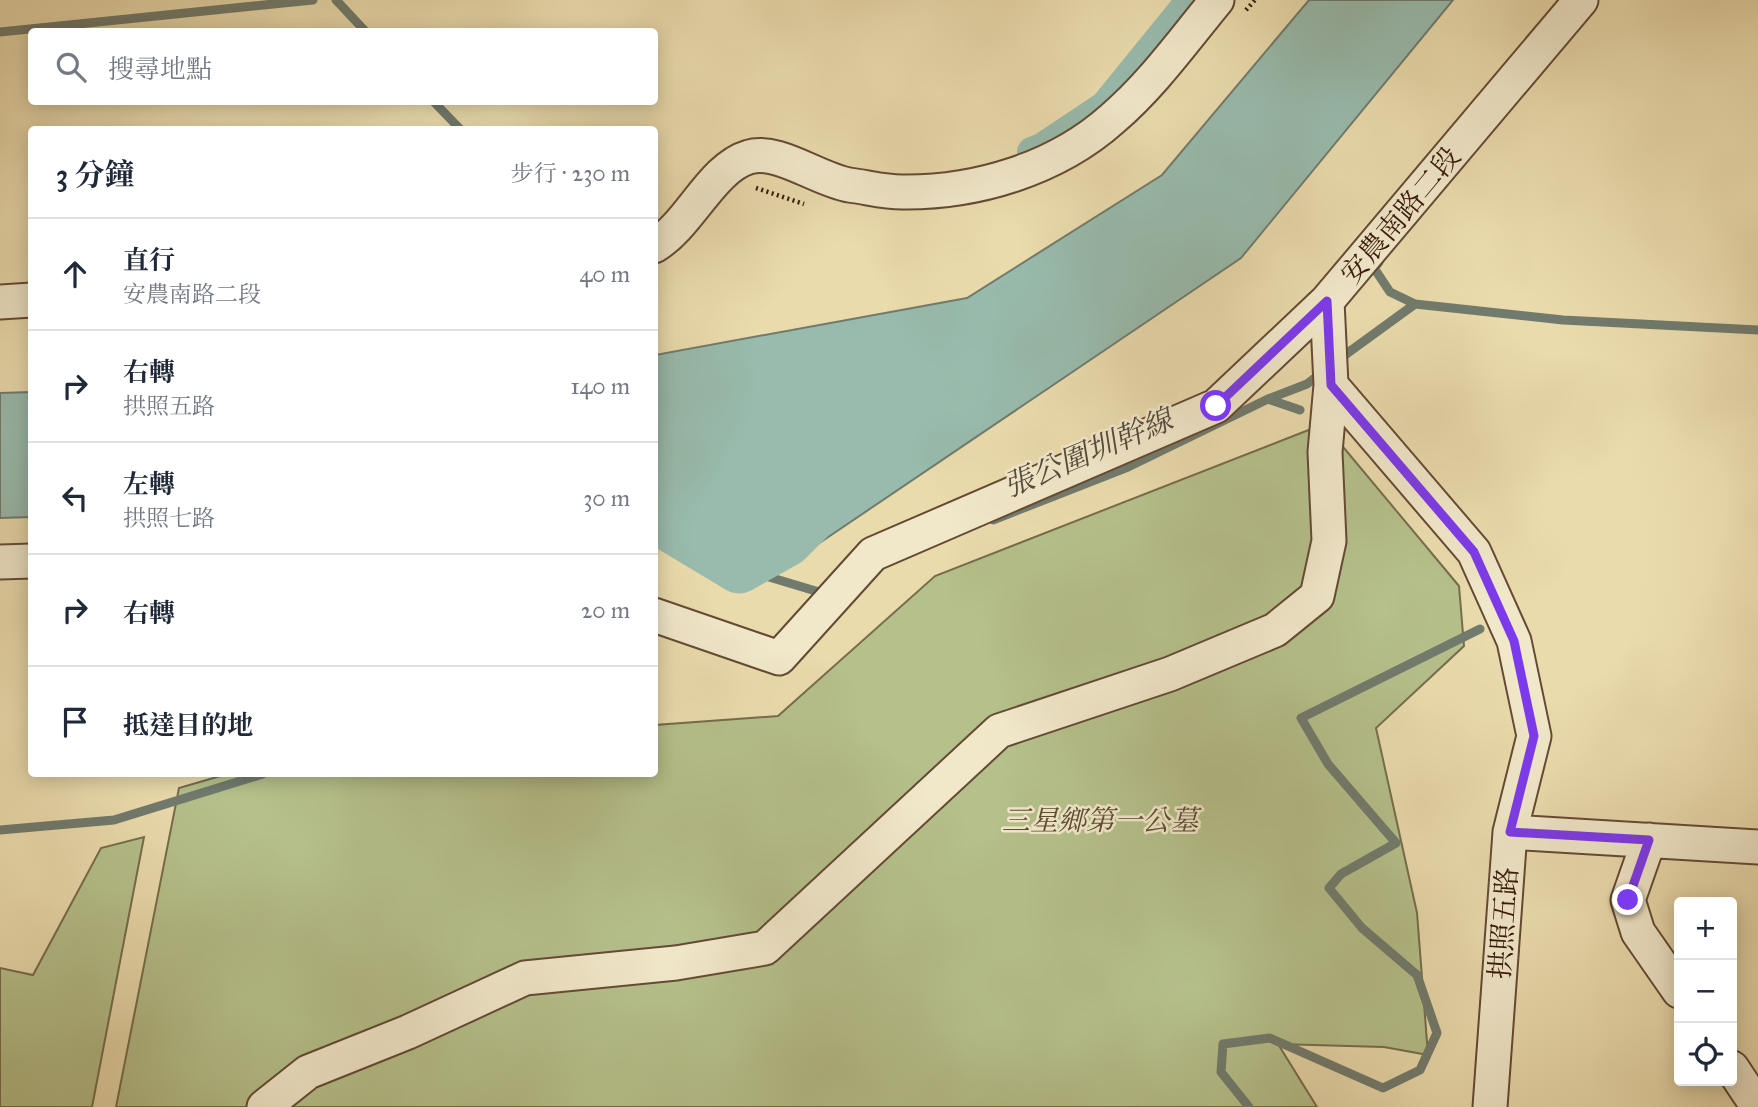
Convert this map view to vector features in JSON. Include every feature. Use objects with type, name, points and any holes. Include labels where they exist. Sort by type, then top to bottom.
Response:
[{"type":"lane","points":[[658,243],[682,224],[730,164],[751,156],[770,156],[838,183],[900,192],[957,188],[1026,172],[1074,147],[1113,119],[1163,67],[1217,0]]},
{"type":"lane","name":"安農南路二段","points":[[658,616],[779,658],[873,554],[1216,406],[1327,301],[1581,0]]},
{"type":"lane","points":[[0,302],[28,300]]},
{"type":"lane","points":[[264,1107],[308,1072],[408,1032],[525,978],[676,963],[765,948],[999,731],[1170,674],[1275,630],[1317,596],[1329,541],[1325,452],[1331,385],[1327,301]]},
{"type":"lane","name":"拱照五路","points":[[1331,385],[1474,552],[1514,641],[1534,736],[1510,832],[1490,1107]]},
{"type":"lane","points":[[0,562],[28,561]]},
{"type":"lane","points":[[1510,832],[1758,847]]},
{"type":"lane","points":[[1649,840],[1628,900],[1638,932],[1674,984]]},
{"type":"lane","points":[[1737,1076],[1758,1107]]},
{"type":"green space","name":"三星鄉第一公墓","points":[[1324,424],[1459,586],[1464,646],[1376,728],[1417,913],[1428,1055],[1384,1047],[1278,1044],[1317,1107],[116,1107],[179,788],[217,777],[658,777],[658,725],[778,716],[935,576]]},
{"type":"green space","points":[[144,837],[92,1107],[0,1107],[0,968],[33,975],[101,848]]},
{"type":"shaded area","points":[[1309,0],[1453,0],[1241,258],[812,548],[658,531],[658,354],[967,298],[1162,175]]},
{"type":"shaded area","points":[[28,392],[28,517],[0,518],[0,393]]},
{"type":"waterway","points":[[39,28],[313,0]]},
{"type":"waterway","points":[[336,0],[362,28]]},
{"type":"waterway","points":[[1032,152],[1105,106],[1191,0]]},
{"type":"waterway","points":[[0,32],[28,29]]},
{"type":"waterway","points":[[437,105],[457,126]]},
{"type":"waterway","points":[[1379,262],[1374,268],[1390,292],[1415,304]]},
{"type":"waterway","points":[[1338,360],[1415,304],[1563,320],[1758,330]]},
{"type":"waterway","name":"張公圍圳幹線","points":[[993,520],[1128,467],[1268,399],[1307,384],[1321,373]]},
{"type":"waterway","points":[[1268,399],[1300,410]]},
{"type":"waterway","points":[[658,519],[739,568],[787,541],[830,498]]},
{"type":"waterway","points":[[658,534],[679,532]]},
{"type":"waterway","name":"張公圍圳幹線","points":[[739,568],[819,592]]},
{"type":"waterway","points":[[1249,1107],[1221,1072],[1223,1044],[1270,1038],[1383,1088],[1420,1070],[1437,1033],[1417,975],[1362,928],[1329,888],[1341,874],[1396,843],[1328,764],[1301,718],[1480,629]]},
{"type":"waterway","points":[[0,830],[114,820],[253,777]]},
{"type":"route","points":[[1216,406],[1327,301],[1331,385],[1474,552],[1514,641],[1534,736],[1510,832],[1649,840],[1628,900]]}]
